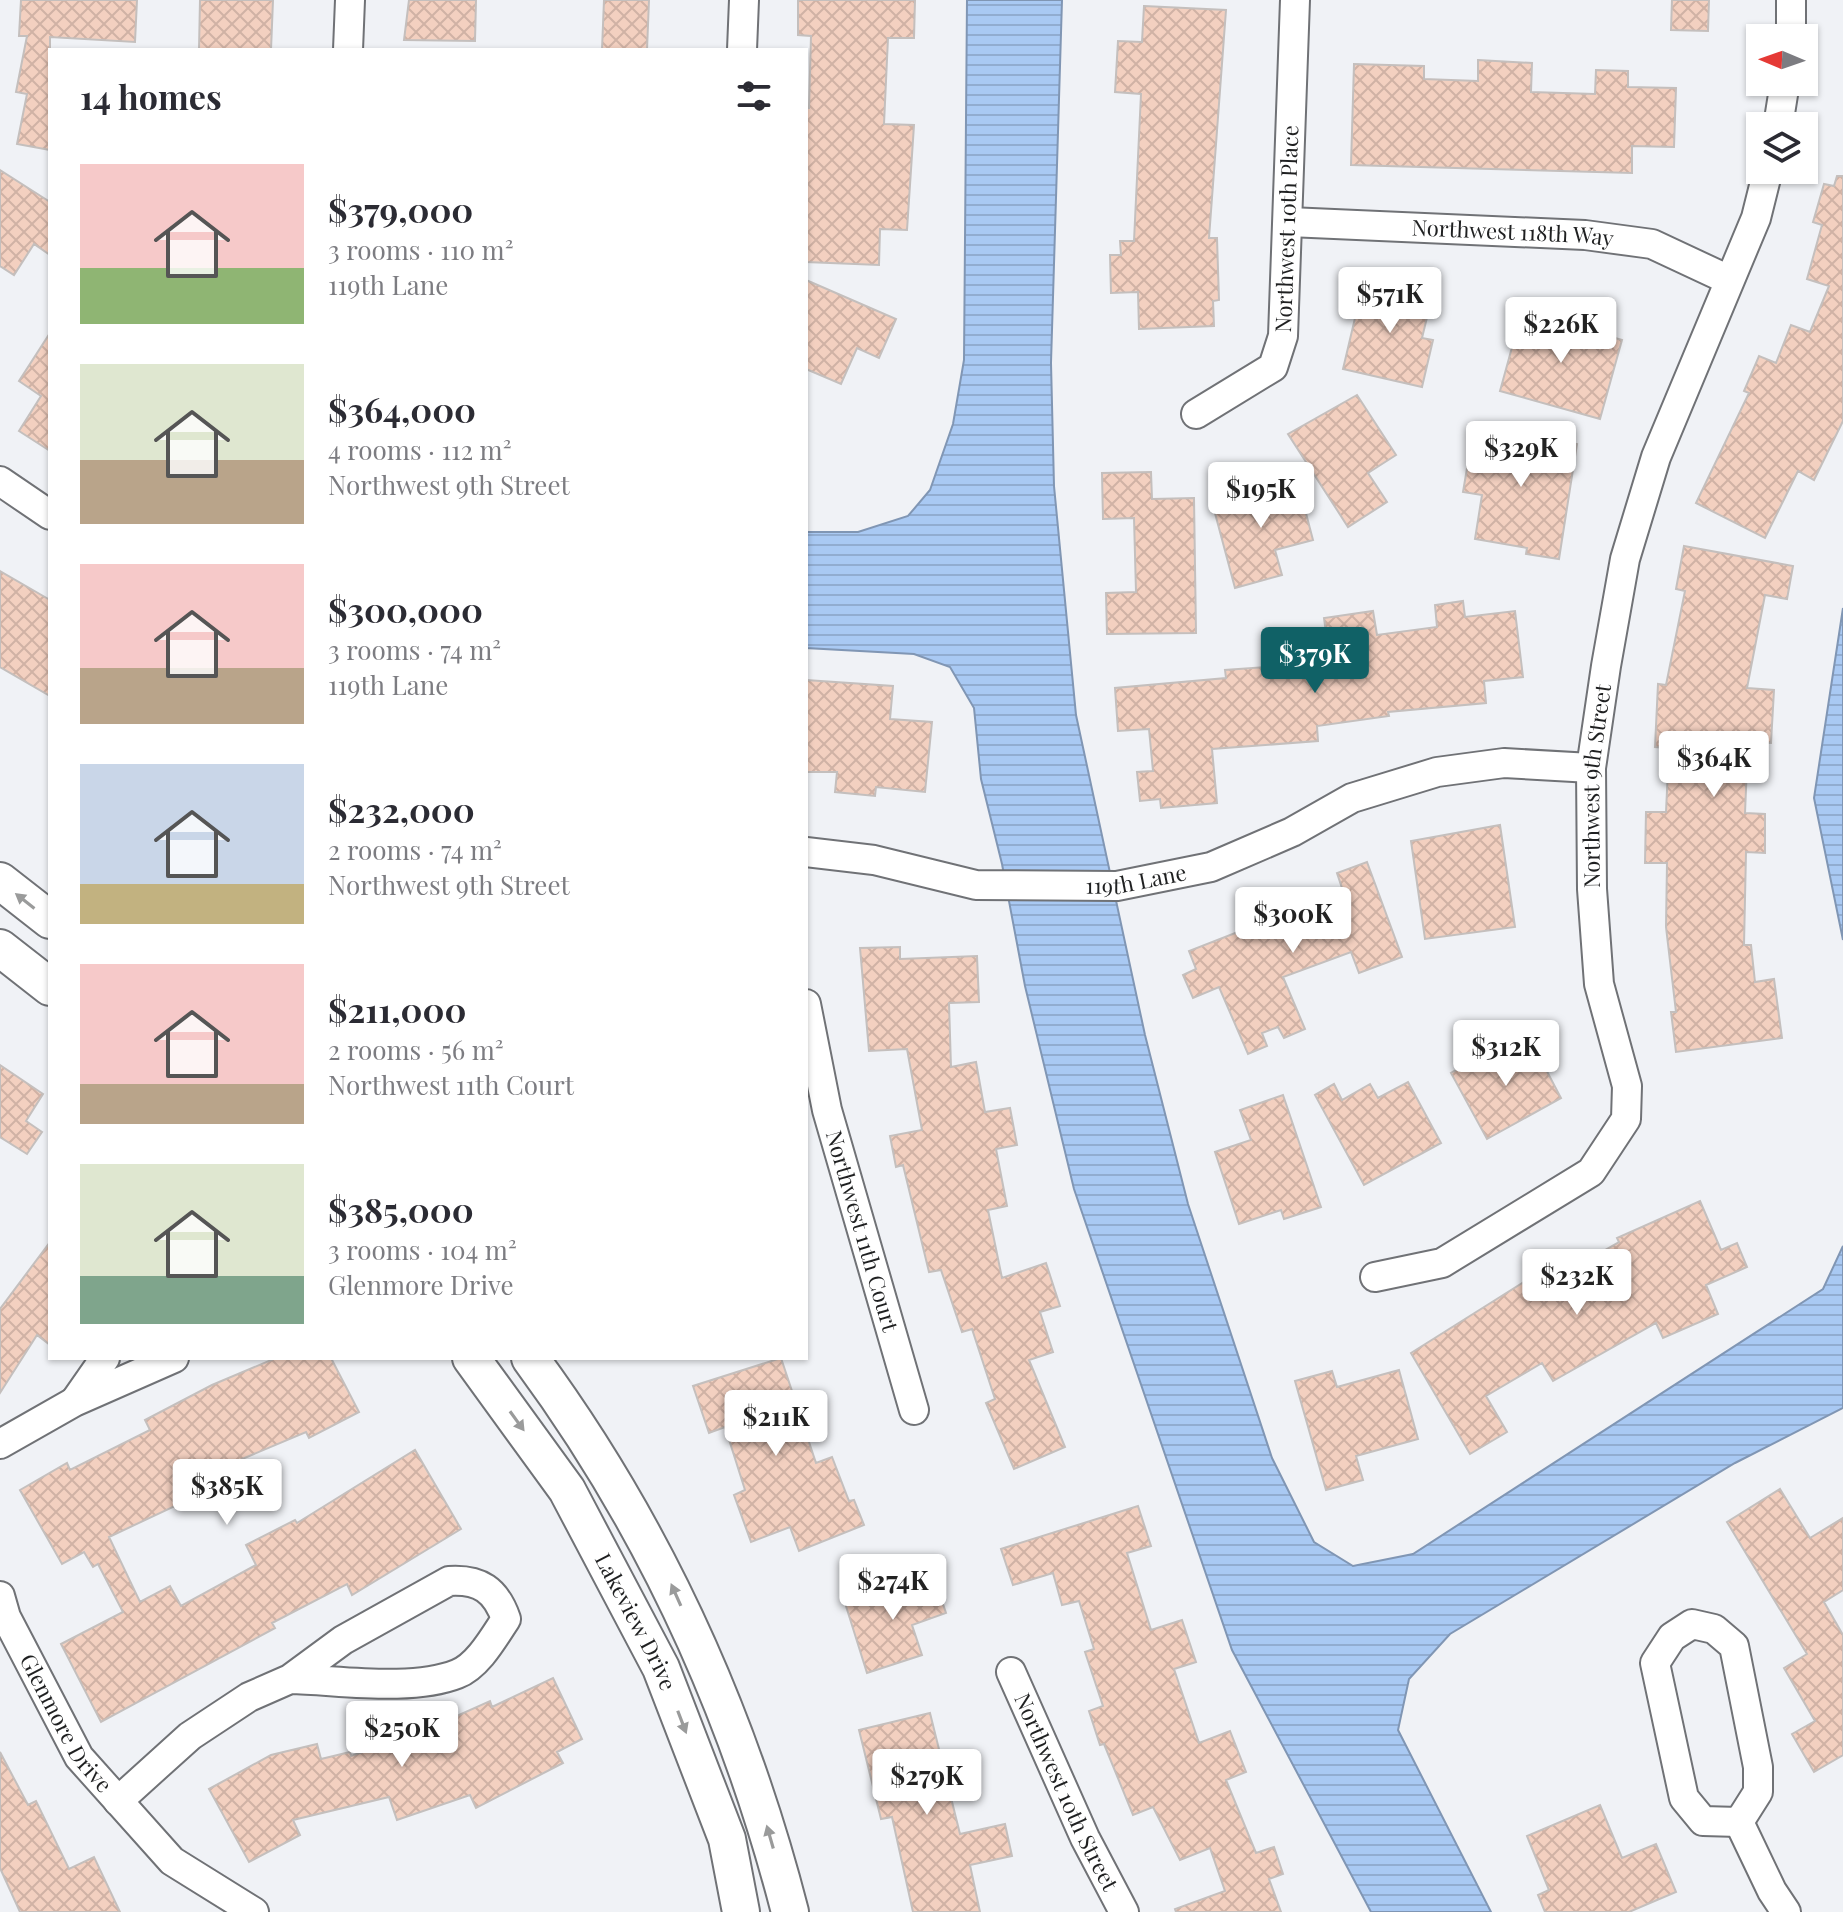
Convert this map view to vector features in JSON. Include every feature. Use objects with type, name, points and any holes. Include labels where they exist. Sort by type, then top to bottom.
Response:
[{"type":"street","points":[[348,48],[350,0]]},
{"type":"street","points":[[742,48],[744,0]]},
{"type":"street","name":"Northwest 10th Place","points":[[1196,414],[1273,367],[1283,336],[1295,0]]},
{"type":"street","points":[[1791,0],[1791,24]]},
{"type":"street","name":"Northwest 9th Street","points":[[1375,1277],[1442,1263],[1591,1172],[1626,1119],[1627,1086],[1599,984],[1592,889],[1591,768],[1625,559],[1656,457],[1756,218],[1764,184]]},
{"type":"street","name":"Northwest 118th Way","points":[[1289,222],[1585,235],[1652,244],[1729,280]]},
{"type":"street","points":[[0,481],[48,514]]},
{"type":"street","name":"119th Lane","points":[[808,852],[874,860],[976,885],[1039,888],[1134,883],[1211,867],[1292,832],[1352,798],[1437,772],[1504,763],[1591,768]]},
{"type":"street","points":[[0,881],[48,918]]},
{"type":"street","points":[[0,948],[48,985]]},
{"type":"street","name":"Northwest 11th Court","points":[[808,1024],[817,1112],[914,1410]]},
{"type":"street","points":[[74,1402],[104,1360]]},
{"type":"street","points":[[0,1444],[74,1402],[169,1360]]},
{"type":"street","name":"Lakeview Drive","points":[[472,1360],[567,1490],[661,1668],[727,1839],[741,1912]]},
{"type":"street","name":"Lakeview Drive","points":[[531,1360],[629,1508],[673,1587],[722,1700],[770,1832],[790,1912]]},
{"type":"street","name":"Glenmore Drive","points":[[118,1801],[190,1736],[249,1697],[290,1679],[343,1640],[449,1581],[469,1580],[489,1589],[500,1601],[506,1619],[489,1645],[460,1673],[419,1683],[290,1679]]},
{"type":"street","name":"Glenmore Drive","points":[[0,1596],[6,1617],[79,1757],[172,1861],[254,1912]]},
{"type":"street","points":[[1692,1624],[1714,1629],[1734,1646],[1758,1767],[1758,1792],[1739,1822],[1703,1821],[1684,1798],[1655,1663],[1672,1637],[1692,1624]]},
{"type":"street","name":"Northwest 10th Street","points":[[1011,1672],[1085,1838],[1124,1912]]},
{"type":"street","points":[[1739,1822],[1772,1891],[1786,1912]]},
{"type":"water","points":[[967,0],[1062,0],[1051,363],[1054,486],[1076,715],[1145,1035],[1188,1204],[1272,1458],[1314,1542],[1353,1566],[1413,1554],[1823,1289],[1843,1246],[1843,1408],[1735,1463],[1450,1634],[1409,1679],[1398,1730],[1491,1912],[1371,1912],[1232,1650],[1074,1189],[1025,986],[1002,864],[981,779],[974,708],[950,667],[914,654],[808,648],[808,532],[858,532],[908,516],[930,490],[953,424],[964,360]]},
{"type":"water","points":[[1843,608],[1843,940],[1814,798]]},
{"type":"building","points":[[21,0],[137,0],[135,42],[50,37],[48,150],[17,144],[27,94],[16,92],[27,36],[19,36]]},
{"type":"building","points":[[200,0],[273,0],[271,48],[199,48]]},
{"type":"building","points":[[409,0],[476,0],[475,41],[404,40]]},
{"type":"building","points":[[604,0],[649,0],[647,48],[602,48]]},
{"type":"building","points":[[798,0],[915,0],[914,38],[888,38],[884,124],[914,125],[907,230],[880,229],[879,265],[808,262],[811,36],[798,35]]},
{"type":"building","points":[[1672,0],[1709,0],[1708,31],[1671,30]]},
{"type":"building","points":[[1144,6],[1226,10],[1209,238],[1217,238],[1219,300],[1213,301],[1214,326],[1139,329],[1138,292],[1111,293],[1110,255],[1121,255],[1120,241],[1134,241],[1141,94],[1115,92],[1118,41],[1142,42]]},
{"type":"building","points":[[1478,60],[1532,63],[1531,92],[1595,94],[1596,70],[1628,71],[1628,87],[1676,88],[1674,147],[1632,146],[1632,173],[1351,165],[1354,64],[1424,66],[1424,79],[1478,81]]},
{"type":"building","points":[[0,170],[48,201],[48,254],[34,244],[14,275],[0,266]]},
{"type":"building","points":[[1837,176],[1843,176],[1843,421],[1814,480],[1798,471],[1765,538],[1696,503],[1749,393],[1744,391],[1759,356],[1776,363],[1791,325],[1810,332],[1829,286],[1807,279],[1822,225],[1813,222],[1824,184],[1834,186]]},
{"type":"building","points":[[1364,280],[1432,297],[1422,338],[1433,340],[1422,387],[1343,369]]},
{"type":"building","points":[[808,281],[896,319],[879,358],[857,348],[841,384],[808,370]]},
{"type":"building","points":[[1522,311],[1622,340],[1600,419],[1500,391]]},
{"type":"building","points":[[48,336],[48,450],[19,431],[41,396],[19,381]]},
{"type":"building","points":[[1357,395],[1396,455],[1368,473],[1387,502],[1348,527],[1288,434]]},
{"type":"building","points":[[1474,427],[1577,444],[1559,559],[1526,554],[1527,548],[1475,539],[1482,495],[1463,492]]},
{"type":"building","points":[[1151,472],[1152,499],[1194,498],[1196,633],[1107,634],[1106,593],[1136,592],[1134,518],[1103,519],[1102,473]]},
{"type":"building","points":[[1297,479],[1313,540],[1275,550],[1282,575],[1235,588],[1212,502]]},
{"type":"building","points":[[1684,546],[1793,566],[1787,599],[1765,595],[1747,688],[1774,690],[1771,743],[1748,742],[1745,813],[1765,814],[1765,853],[1746,852],[1744,945],[1751,945],[1755,982],[1774,979],[1782,1038],[1676,1052],[1671,1012],[1676,1012],[1666,927],[1667,863],[1645,863],[1646,812],[1666,812],[1669,748],[1655,747],[1658,684],[1666,685],[1685,591],[1676,589]]},
{"type":"building","points":[[0,571],[48,599],[48,695],[0,667]]},
{"type":"building","points":[[1463,601],[1465,617],[1515,611],[1523,677],[1484,681],[1486,703],[1388,712],[1389,716],[1317,726],[1318,741],[1212,749],[1217,803],[1161,808],[1160,799],[1140,801],[1137,772],[1153,771],[1149,729],[1118,731],[1115,688],[1226,678],[1225,670],[1266,667],[1266,675],[1331,669],[1324,618],[1373,611],[1377,635],[1437,627],[1435,605]]},
{"type":"building","points":[[808,680],[893,686],[890,719],[932,722],[925,792],[876,787],[875,796],[835,792],[837,772],[808,772]]},
{"type":"building","points":[[1500,825],[1515,927],[1425,939],[1411,841]]},
{"type":"building","points":[[1367,862],[1402,957],[1359,973],[1351,952],[1283,977],[1305,1029],[1284,1038],[1278,1027],[1262,1033],[1267,1046],[1248,1054],[1219,987],[1193,998],[1183,975],[1196,969],[1189,951],[1343,891],[1337,873]]},
{"type":"building","points":[[900,947],[900,959],[977,956],[979,1002],[949,1003],[951,1067],[976,1062],[985,1112],[1010,1108],[1017,1145],[996,1149],[1007,1206],[988,1210],[1002,1278],[1046,1263],[1060,1306],[1040,1312],[1053,1352],[1029,1360],[1065,1447],[1014,1469],[986,1403],[995,1399],[972,1329],[962,1332],[941,1270],[929,1272],[903,1165],[896,1167],[890,1136],[922,1130],[907,1049],[869,1051],[860,948]]},
{"type":"building","points":[[1531,1041],[1561,1098],[1487,1139],[1451,1073],[1488,1052],[1493,1062]]},
{"type":"building","points":[[0,1065],[43,1094],[26,1121],[42,1132],[27,1154],[0,1137]]},
{"type":"building","points":[[1408,1082],[1441,1143],[1364,1185],[1315,1095],[1334,1084],[1342,1100],[1370,1084],[1378,1098]]},
{"type":"building","points":[[1283,1095],[1321,1207],[1284,1219],[1281,1210],[1239,1224],[1215,1152],[1251,1140],[1240,1110]]},
{"type":"building","points":[[1700,1201],[1721,1250],[1737,1243],[1747,1267],[1706,1285],[1718,1314],[1663,1338],[1656,1323],[1553,1381],[1542,1363],[1486,1396],[1507,1432],[1470,1454],[1411,1353],[1538,1273],[1544,1285],[1619,1242],[1617,1238]]},
{"type":"building","points":[[48,1245],[48,1343],[37,1335],[0,1393],[0,1309]]},
{"type":"building","points":[[271,1360],[332,1360],[359,1412],[309,1438],[306,1432],[228,1465],[238,1485],[216,1496],[213,1488],[109,1537],[140,1602],[170,1586],[181,1606],[256,1565],[246,1545],[295,1520],[297,1523],[415,1450],[461,1529],[352,1595],[347,1584],[272,1623],[275,1628],[101,1722],[61,1644],[123,1612],[98,1564],[93,1567],[84,1552],[62,1564],[20,1490],[67,1463],[70,1470],[150,1430],[145,1420],[212,1385]]},
{"type":"building","points":[[782,1360],[816,1463],[832,1457],[849,1501],[854,1500],[864,1525],[799,1551],[790,1527],[751,1542],[734,1495],[745,1490],[725,1427],[709,1433],[693,1386]]},
{"type":"building","points":[[1399,1370],[1418,1439],[1356,1456],[1363,1480],[1326,1490],[1295,1381],[1332,1371],[1337,1387]]},
{"type":"building","points":[[1780,1489],[1810,1538],[1843,1518],[1843,1590],[1824,1602],[1843,1635],[1843,1755],[1814,1772],[1792,1734],[1815,1721],[1784,1668],[1807,1654],[1727,1522]]},
{"type":"building","points":[[1138,1506],[1151,1546],[1127,1553],[1151,1630],[1182,1620],[1196,1662],[1174,1669],[1199,1743],[1230,1731],[1246,1772],[1226,1780],[1256,1853],[1274,1847],[1283,1874],[1269,1879],[1281,1912],[1176,1912],[1175,1909],[1225,1891],[1210,1848],[1180,1860],[1153,1807],[1133,1815],[1104,1744],[1100,1745],[1089,1711],[1103,1706],[1085,1652],[1094,1649],[1079,1601],[1062,1605],[1053,1573],[1013,1585],[1001,1549]]},
{"type":"building","points":[[933,1575],[946,1613],[912,1625],[922,1655],[867,1673],[845,1603]]},
{"type":"building","points":[[553,1678],[582,1739],[557,1752],[563,1763],[476,1808],[470,1795],[397,1820],[389,1797],[293,1820],[300,1835],[249,1862],[209,1789],[271,1755],[317,1744],[321,1759],[350,1752],[351,1756],[421,1732],[490,1701],[492,1707]]},
{"type":"building","points":[[930,1713],[960,1834],[1005,1824],[1012,1856],[970,1865],[980,1912],[913,1912],[892,1817],[881,1819],[859,1730]]},
{"type":"building","points":[[0,1752],[28,1805],[36,1801],[69,1869],[94,1857],[120,1912],[20,1912],[0,1868]]},
{"type":"building","points":[[1600,1805],[1622,1858],[1656,1844],[1676,1892],[1629,1912],[1545,1912],[1538,1895],[1549,1890],[1527,1836]]}]
